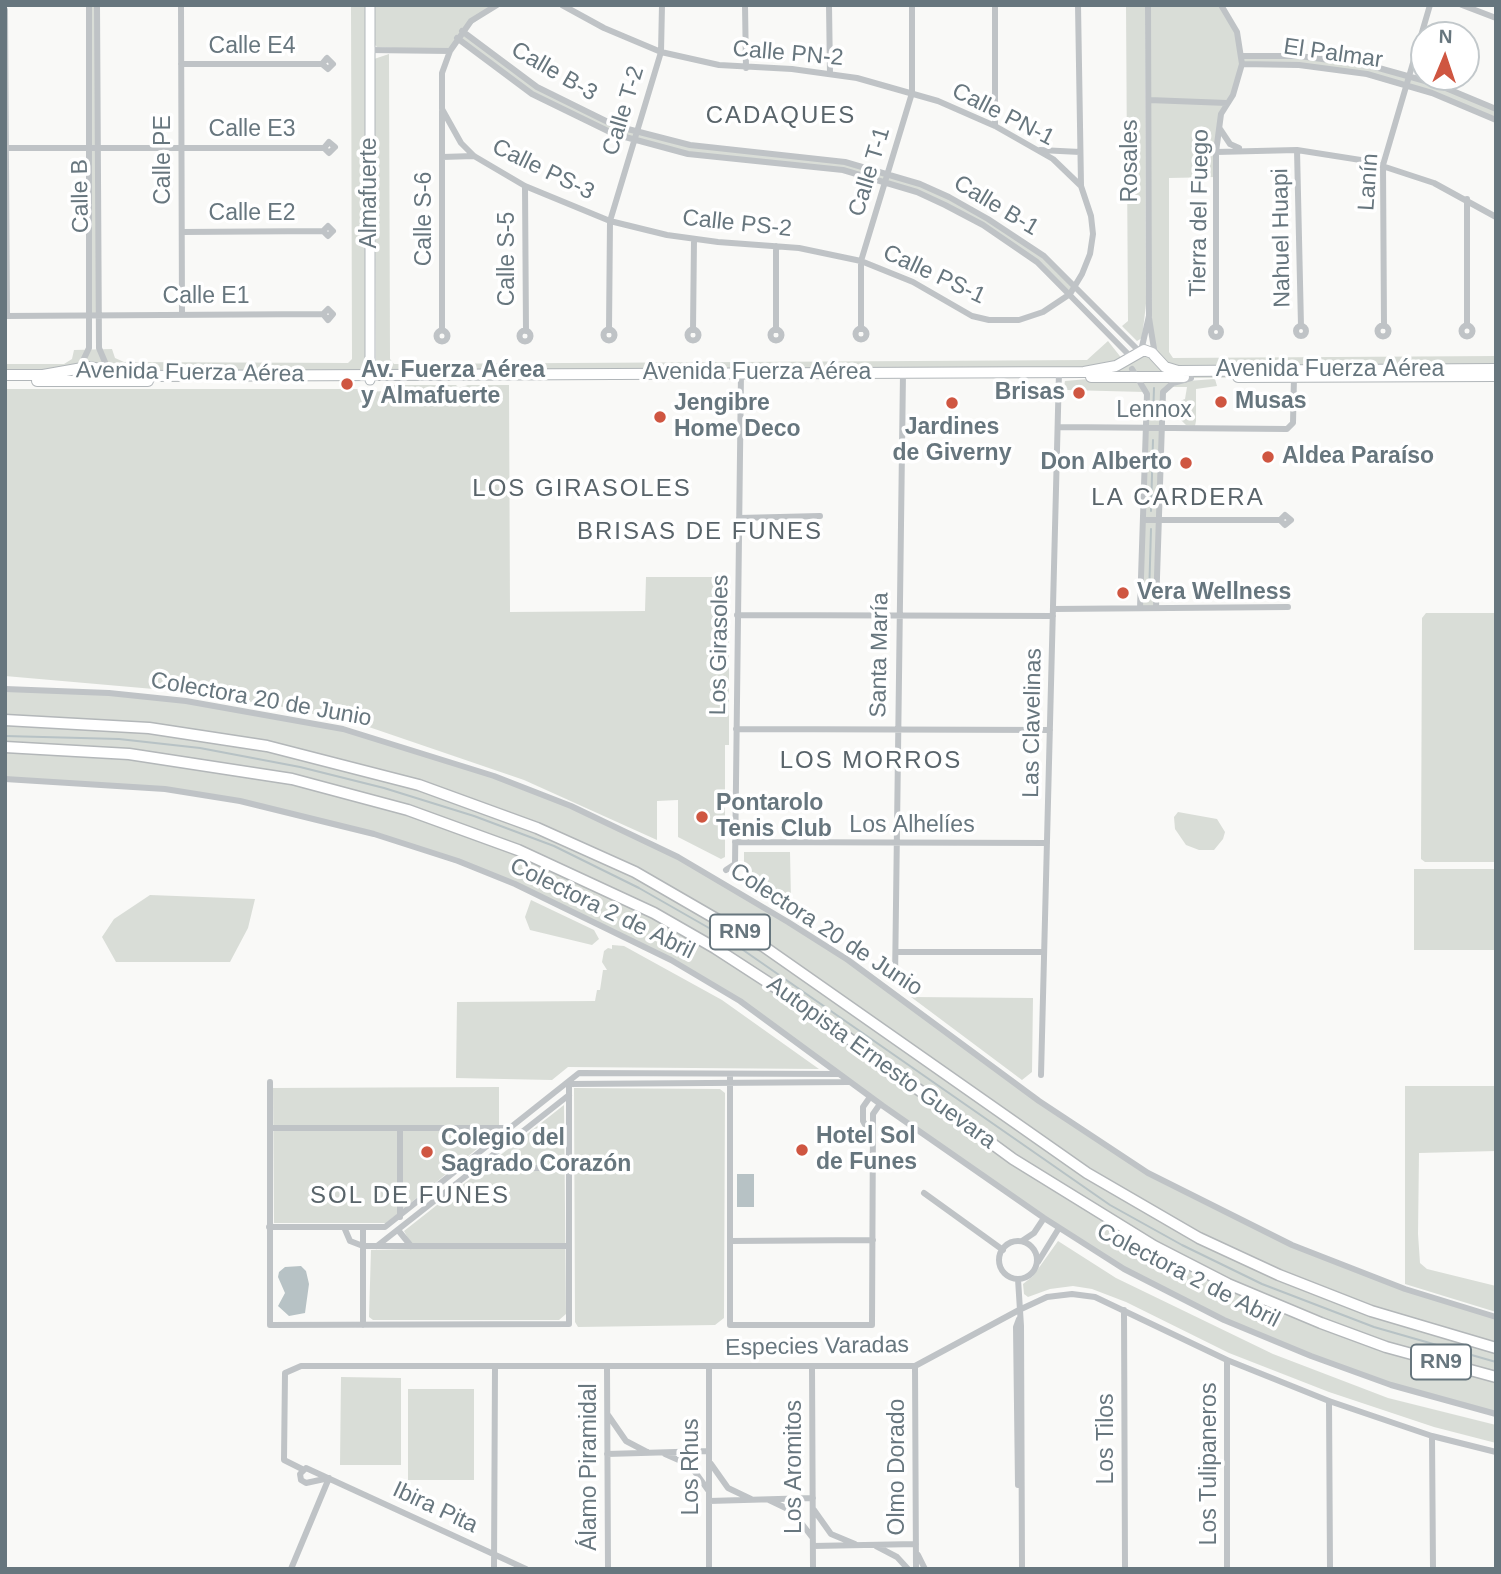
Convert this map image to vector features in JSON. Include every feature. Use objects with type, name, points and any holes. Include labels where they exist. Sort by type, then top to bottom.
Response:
[{"type":"highway","name":"Autopista Ernesto Guevara","points":[[5,720],[149,728],[267,746],[419,785],[537,828],[635,872],[763,946],[1087,1173],[1199,1238],[1279,1275],[1371,1311],[1496,1348]]},
{"type":"highway","name":"Autopista Ernesto Guevara","points":[[5,747],[129,754],[281,777],[408,810],[518,850],[641,907],[715,948],[806,1007],[1013,1159],[1154,1247],[1228,1284],[1321,1323],[1386,1347],[1496,1377]]},
{"type":"main road","name":"Avenida Fuerza Aérea","points":[[5,381],[1059,375],[1137,365],[1150,351],[1165,367],[1178,371],[1496,369]]},
{"type":"main road","points":[[1137,365],[1155,371],[1156,357]]},
{"type":"main road","name":"Avenida Fuerza Aérea","points":[[1059,375],[1137,365],[1192,378],[1496,376]]},
{"type":"main road","name":"Avenida Fuerza Aérea","points":[[5,375],[43,375],[79,368],[109,368],[145,376],[370,378]]},
{"type":"street","name":"Calle B","points":[[79,368],[88,354],[90,315],[89,5]]},
{"type":"street","name":"Calle B","points":[[97,5],[100,354],[109,368]]},
{"type":"street","name":"Calle PE","points":[[181,5],[182,315]]},
{"type":"street","name":"Almafuerte","points":[[370,5],[370,378]]},
{"type":"street","name":"Calle PS-3","points":[[497,5],[479,15],[462,31],[450,51],[442,73],[442,109],[461,143],[474,156],[525,186],[610,221]]},
{"type":"street","name":"Calle PN-2","points":[[562,5],[614,33],[661,52],[709,64],[830,74],[912,93]]},
{"type":"street","name":"Calle T-2","points":[[609,330],[610,221],[661,52],[662,5]]},
{"type":"street","points":[[745,5],[746,68]]},
{"type":"street","points":[[829,5],[830,74]]},
{"type":"street","name":"Calle T-1","points":[[861,329],[861,261],[912,93],[912,5]]},
{"type":"street","points":[[995,5],[995,127]]},
{"type":"street","points":[[1078,5],[1081,186]]},
{"type":"street","name":"Rosales","points":[[1148,5],[1149,316],[1156,357]]},
{"type":"street","points":[[1221,5],[1237,32],[1242,60]]},
{"type":"street","name":"Lanín","points":[[1384,326],[1383,165],[1430,5]]},
{"type":"street","points":[[1462,5],[1496,18]]},
{"type":"street","points":[[5,10],[6,316]]},
{"type":"street","name":"Calle B-3","points":[[462,31],[537,87],[573,107],[636,132],[690,145],[845,162],[888,174]]},
{"type":"street","name":"Calle B-3","points":[[458,41],[532,94],[633,140],[688,154],[843,170],[885,182]]},
{"type":"street","points":[[370,50],[450,51]]},
{"type":"street","points":[[1327,59],[1327,68]]},
{"type":"street","name":"El Palmar","points":[[1242,60],[1327,59],[1409,75],[1496,109]]},
{"type":"street","name":"El Palmar","points":[[1242,60],[1327,68],[1406,84],[1496,120]]},
{"type":"street","name":"Tierra del Fuego","points":[[1216,327],[1216,152],[1219,124],[1237,83],[1242,60]]},
{"type":"street","name":"Calle E4","points":[[181,64],[322,64]]},
{"type":"street","points":[[532,94],[537,87]]},
{"type":"street","name":"Calle PN-1","points":[[912,93],[995,127],[1039,150],[1053,159],[1081,186],[1091,216],[1093,234],[1090,254],[1070,294]]},
{"type":"street","points":[[1149,100],[1227,103]]},
{"type":"street","name":"Calle S-6","points":[[442,109],[442,330]]},
{"type":"street","points":[[1219,124],[1222,134],[1240,149]]},
{"type":"street","name":"Calle E3","points":[[6,148],[324,148]]},
{"type":"street","points":[[1216,152],[1240,149],[1297,150],[1383,165],[1466,199],[1496,217]]},
{"type":"street","points":[[1039,150],[1080,152]]},
{"type":"street","name":"Nahuel Huapi","points":[[1297,150],[1301,326]]},
{"type":"street","points":[[442,157],[474,156]]},
{"type":"street","name":"Calle B-1","points":[[888,174],[920,184],[988,219],[1044,256],[1075,286],[1137,365]]},
{"type":"street","name":"Calle B-1","points":[[885,182],[917,192],[983,225],[1037,262],[1137,365]]},
{"type":"street","name":"Calle S-5","points":[[525,186],[526,331]]},
{"type":"street","points":[[1466,199],[1468,325]]},
{"type":"street","points":[[983,225],[988,219]]},
{"type":"street","name":"Calle PS-2","points":[[610,221],[694,239],[776,246],[861,261]]},
{"type":"street","name":"Calle E2","points":[[182,232],[323,231]]},
{"type":"street","points":[[694,239],[694,330]]},
{"type":"street","points":[[776,246],[776,330]]},
{"type":"street","name":"Calle PS-1","points":[[861,261],[913,282],[972,316],[989,320],[1006,321],[1033,316],[1070,294]]},
{"type":"street","name":"Calle E1","points":[[6,316],[323,314]]},
{"type":"street","name":"Rosales","points":[[1137,365],[1149,316]]},
{"type":"street","points":[[1137,365],[1146,390],[1140,608]]},
{"type":"street","points":[[79,368],[78,374],[82,381]]},
{"type":"street","points":[[105,381],[110,374],[109,368]]},
{"type":"street","name":"Santa María","points":[[895,980],[903,375]]},
{"type":"street","name":"Las Clavelinas","points":[[1041,1074],[1059,375]]},
{"type":"street","name":"Los Girasoles","points":[[726,870],[735,864],[741,376]]},
{"type":"street","name":"Lennox","points":[[1058,428],[1286,429],[1292,426],[1294,377]]},
{"type":"street","points":[[1156,608],[1164,389],[1192,378]]},
{"type":"street","points":[[739,518],[820,516]]},
{"type":"street","points":[[1143,520],[1280,520]]},
{"type":"street","points":[[737,615],[898,615],[1288,607]]},
{"type":"street","name":"Colectora 20 de Junio","points":[[5,689],[164,698],[343,729],[483,773],[571,807],[678,857],[788,922],[900,997],[1039,1101],[1148,1173],[1292,1245],[1405,1289],[1496,1317]]},
{"type":"street","points":[[736,729],[1050,730]]},
{"type":"street","name":"Colectora 2 de Abril","points":[[5,779],[165,789],[240,801],[374,834],[458,861],[528,890],[671,960],[740,1001],[880,1104],[1044,1218],[1124,1269],[1224,1320],[1391,1385],[1496,1415]]},
{"type":"street","name":"Los Alhelíes","points":[[735,842],[1047,843]]},
{"type":"street","points":[[895,952],[1044,952]]},
{"type":"street","points":[[269,1227],[385,1227],[569,1084],[579,1073],[839,1074]]},
{"type":"street","points":[[730,1074],[730,1325],[872,1325],[873,1113],[880,1104]]},
{"type":"street","points":[[270,1082],[270,1325],[569,1324],[569,1084]]},
{"type":"street","points":[[569,1084],[850,1082]]},
{"type":"street","points":[[377,1246],[569,1095]]},
{"type":"street","points":[[870,1097],[863,1107],[863,1124],[873,1137]]},
{"type":"street","points":[[270,1128],[510,1130]]},
{"type":"street","points":[[400,1128],[400,1216],[405,1224]]},
{"type":"street","points":[[510,1130],[515,1137]]},
{"type":"street","points":[[472,1160],[477,1168]]},
{"type":"street","points":[[477,1168],[569,1168]]},
{"type":"street","points":[[924,1193],[1003,1250]]},
{"type":"street","points":[[1044,1218],[1029,1238],[1011,1243],[1003,1250],[1000,1260],[1003,1271],[1018,1279],[1030,1275],[1059,1228]]},
{"type":"street","points":[[344,1227],[350,1241],[363,1247],[569,1246]]},
{"type":"street","points":[[363,1227],[363,1325]]},
{"type":"street","points":[[398,1230],[411,1246]]},
{"type":"street","points":[[730,1241],[873,1240]]},
{"type":"street","points":[[1021,1242],[1035,1252],[1037,1264]]},
{"type":"street","points":[[1018,1279],[1021,1326],[1021,1569]]},
{"type":"street","name":"Especies Varadas","points":[[284,1460],[285,1373],[301,1366],[915,1366],[1047,1297],[1072,1294],[1095,1297],[1227,1360],[1329,1401],[1432,1436],[1496,1452]]},
{"type":"street","name":"Los Tilos","points":[[1124,1310],[1125,1569]]},
{"type":"street","name":"Los Tulipaneros","points":[[1227,1360],[1227,1569]]},
{"type":"street","points":[[495,1366],[495,1569]]},
{"type":"street","name":"Álamo Piramidal","points":[[607,1366],[608,1569]]},
{"type":"street","name":"Los Rhus","points":[[709,1366],[709,1569]]},
{"type":"street","name":"Los Aromitos","points":[[812,1366],[813,1569]]},
{"type":"street","name":"Olmo Dorado","points":[[915,1366],[916,1569]]},
{"type":"street","points":[[1329,1401],[1330,1569]]},
{"type":"street","points":[[607,1413],[626,1441],[652,1453]]},
{"type":"street","points":[[607,1440],[620,1435]]},
{"type":"street","points":[[1432,1436],[1433,1569]]},
{"type":"street","points":[[620,1454],[626,1441]]},
{"type":"street","points":[[692,1467],[696,1451]]},
{"type":"street","points":[[607,1454],[696,1451],[709,1457],[728,1488],[753,1499]]},
{"type":"street","points":[[664,1453],[692,1467],[709,1492]]},
{"type":"street","points":[[692,1467],[709,1457]]},
{"type":"street","name":"Ibira Pita","points":[[284,1460],[526,1569]]},
{"type":"street","name":"Ibira Pita","points":[[302,1469],[301,1480],[306,1483],[329,1478]]},
{"type":"street","points":[[291,1569],[329,1478]]},
{"type":"street","points":[[709,1492],[711,1486],[722,1482]]},
{"type":"street","points":[[721,1501],[728,1493],[728,1488]]},
{"type":"street","points":[[795,1513],[797,1498]]},
{"type":"street","points":[[709,1501],[813,1498]]},
{"type":"street","points":[[767,1499],[795,1513],[813,1539],[824,1546],[903,1544],[916,1550],[925,1569]]},
{"type":"street","points":[[795,1513],[813,1509],[824,1528],[831,1534],[860,1545]]},
{"type":"street","points":[[813,1539],[824,1528]]},
{"type":"street","points":[[824,1546],[828,1544],[831,1534]]},
{"type":"street","points":[[903,1544],[900,1559],[908,1569]]},
{"type":"street","points":[[871,1545],[900,1559],[912,1560],[916,1550]]},
{"type":"shaded area","points":[[89,5],[97,5],[99,315],[90,315]]},
{"type":"shaded area","points":[[351,5],[370,5],[370,374],[1084,372],[1152,353],[1148,5],[1221,5],[1237,32],[1242,56],[1271,55],[1389,70],[1410,78],[1410,89],[1347,71],[1242,64],[1237,83],[1221,114],[1216,177],[1169,178],[1169,352],[1173,358],[1496,356],[1496,376],[1192,378],[1164,389],[1156,608],[1140,608],[1147,394],[1141,381],[1104,377],[5,381],[5,364],[64,364],[72,359],[74,350],[112,349],[115,358],[124,362],[348,363],[352,359]]},
{"type":"shaded area","points":[[374,5],[497,5],[463,31],[520,77],[616,126],[690,145],[845,162],[920,184],[1018,237],[1075,286],[1070,294],[1013,244],[917,192],[843,170],[688,154],[633,140],[532,94],[457,38],[450,51],[377,47],[374,44]]},
{"type":"shaded area","points":[[1126,5],[1145,5],[1146,304],[1142,338],[1137,341],[1122,326],[1128,321]]},
{"type":"shaded area","points":[[389,54],[390,359],[394,364],[1087,360],[1108,341],[1123,360],[1101,369],[379,372],[376,370],[374,59]]},
{"type":"shaded area","points":[[1416,91],[1447,91],[1496,109],[1496,120],[1458,103]]},
{"type":"shaded area","points":[[1215,379],[1217,386],[1196,389],[1195,426],[1186,425],[1179,418],[1180,401],[1185,399],[1187,387],[1170,387],[1187,381]]},
{"type":"shaded area","points":[[1065,381],[1135,381],[1145,392],[1067,390],[1063,393]]},
{"type":"shaded area","points":[[385,385],[456,385],[459,388],[468,385],[509,385],[510,612],[645,611],[646,577],[729,577],[729,745],[725,745],[725,857],[721,859],[678,837],[678,800],[657,801],[657,840],[524,780],[363,725],[283,707],[188,692],[5,676],[5,389],[358,389],[369,392],[384,391]]},
{"type":"shaded area","points":[[1426,613],[1496,613],[1496,862],[1425,862],[1421,859],[1422,618]]},
{"type":"shaded area","points":[[5,689],[153,697],[343,729],[534,791],[678,857],[848,960],[1039,1101],[1148,1173],[1220,1211],[1353,1270],[1496,1317],[1496,1414],[1391,1385],[1224,1320],[1124,1269],[1044,1218],[740,1001],[671,960],[515,884],[374,834],[268,809],[165,789],[5,779]]},
{"type":"shaded area","points":[[1178,812],[1217,819],[1225,832],[1223,839],[1214,850],[1199,850],[1186,845],[1175,829],[1174,817]]},
{"type":"shaded area","points":[[744,852],[790,852],[791,900],[744,873]]},
{"type":"shaded area","points":[[1414,869],[1496,869],[1496,950],[1414,950]]},
{"type":"shaded area","points":[[150,895],[255,899],[248,928],[230,962],[116,962],[102,937],[114,919]]},
{"type":"shaded area","points":[[531,900],[594,930],[599,939],[592,945],[530,930],[525,917]]},
{"type":"shaded area","points":[[612,945],[624,946],[722,1000],[819,1069],[568,1067],[552,1080],[456,1078],[457,1002],[595,1001],[603,970],[607,970],[602,962],[604,951],[612,949]]},
{"type":"shaded area","points":[[911,997],[1033,998],[1032,1072],[1022,1080]]},
{"type":"shaded area","points":[[1405,1086],[1496,1086],[1496,1151],[1419,1153],[1418,1234],[1420,1263],[1427,1269],[1496,1286],[1496,1312],[1405,1284]]},
{"type":"shaded area","points":[[499,1087],[499,1131],[386,1223],[274,1223],[273,1088]]},
{"type":"shaded area","points":[[574,1088],[720,1089],[725,1093],[724,1318],[715,1325],[578,1327],[575,1322]]},
{"type":"shaded area","points":[[564,1105],[566,1314],[559,1320],[373,1320],[369,1317],[371,1250],[414,1249],[404,1231]]},
{"type":"shaded area","points":[[737,1174],[754,1174],[754,1207],[737,1207]]},
{"type":"shaded area","points":[[1058,1241],[1116,1278],[1273,1354],[1388,1398],[1496,1425],[1496,1443],[1434,1427],[1329,1392],[1229,1353],[1126,1302],[1092,1289],[1073,1286],[1050,1289],[1028,1297],[1024,1294],[1023,1284],[1033,1276]]},
{"type":"shaded area","points":[[301,1266],[306,1271],[309,1284],[305,1313],[289,1316],[278,1306],[285,1293],[278,1277],[279,1272],[285,1267]]},
{"type":"shaded area","points":[[341,1377],[401,1378],[401,1465],[340,1465]]},
{"type":"shaded area","points":[[408,1389],[474,1389],[474,1480],[408,1480]]},
{"type":"waterway","points":[[1153,419],[1154,388]]},
{"type":"waterway","points":[[1151,511],[1153,440]]},
{"type":"waterway","points":[[1149,597],[1151,529]]},
{"type":"waterway","points":[[5,736],[119,739],[200,748],[300,767],[384,788],[474,816],[554,846],[639,888],[723,936],[1110,1205],[1182,1245],[1262,1284],[1374,1327],[1496,1362]]},
{"type":"place","name":"Av. Fuerza Aérea y Almafuerte","points":[[347,384]]},
{"type":"place","name":"Brisas","points":[[1079,393]]},
{"type":"place","name":"Musas","points":[[1221,402]]},
{"type":"place","name":"Jardines de Giverny","points":[[952,403]]},
{"type":"place","name":"Jengibre Home Deco","points":[[660,417]]},
{"type":"place","name":"Aldea Paraíso","points":[[1268,457]]},
{"type":"place","name":"Don Alberto","points":[[1186,463]]},
{"type":"place","name":"Vera Wellness","points":[[1123,593]]},
{"type":"place","name":"Pontarolo Tenis Club","points":[[702,817]]},
{"type":"place","name":"Hotel Sol de Funes","points":[[802,1150]]},
{"type":"place","name":"Colegio del Sagrado Corazón","points":[[427,1152]]},
{"type":"district","name":"CADAQUES","points":[[781,116]]},
{"type":"district","name":"LOS GIRASOLES","points":[[582,489]]},
{"type":"district","name":"LA CARDERA","points":[[1178,498]]},
{"type":"district","name":"BRISAS DE FUNES","points":[[700,532]]},
{"type":"district","name":"LOS MORROS","points":[[871,761]]},
{"type":"district","name":"SOL DE FUNES","points":[[410,1196]]}]
